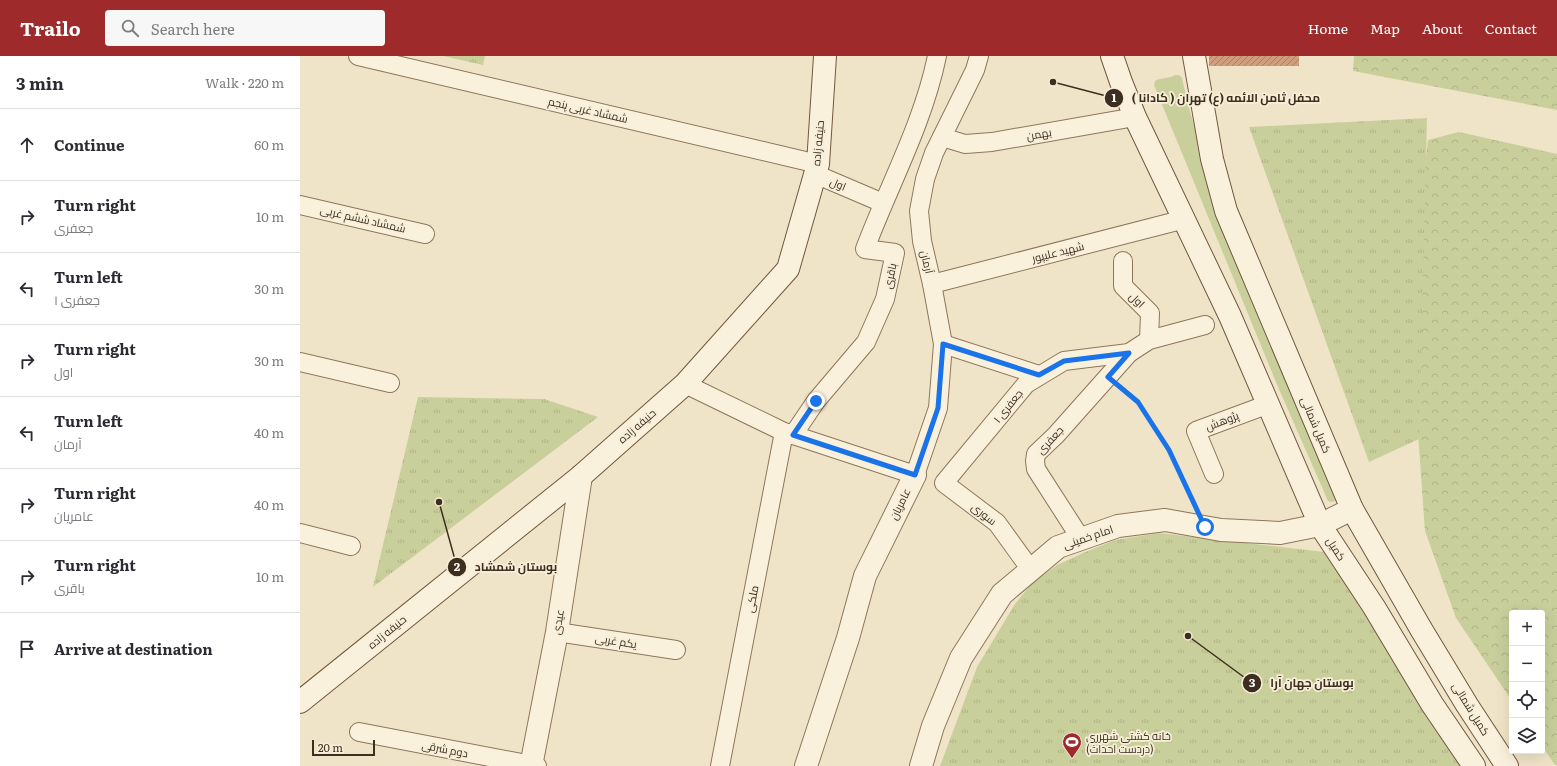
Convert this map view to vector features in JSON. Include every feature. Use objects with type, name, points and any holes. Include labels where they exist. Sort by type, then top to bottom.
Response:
[{"type":"main road","name":"حنیفه زاده","points":[[300,702],[581,476],[685,384],[788,269],[816,169],[825,56]]},
{"type":"main road","points":[[1112,56],[1135,118],[1184,219]]},
{"type":"main road","name":"کمیل شمالی","points":[[1194,56],[1212,159],[1226,211],[1352,509],[1433,648],[1506,766]]},
{"type":"main road","name":"کمیل","points":[[1184,219],[1230,316],[1320,525],[1374,608],[1432,704],[1474,766]]},
{"type":"main road","name":"عامریان","points":[[806,766],[848,638],[865,576],[915,475]]},
{"type":"main road","name":"عیدی","points":[[533,766],[557,632],[581,476]]},
{"type":"main road","name":"امام خمینی","points":[[921,766],[933,726],[961,658],[1002,594],[1058,547],[1118,526],[1165,520],[1221,530],[1280,533],[1320,525],[1352,509]]},
{"type":"street","name":"شمشاد غربی پنجم","points":[[358,56],[816,169]]},
{"type":"street","name":"باقری","points":[[789,434],[866,342],[885,299],[895,253],[865,249],[883,203],[912,138],[932,83],[937,56]]},
{"type":"street","name":"آرمان","points":[[915,475],[938,408],[943,344],[932,284],[922,241],[919,211],[925,179],[934,153],[975,70],[979,56]]},
{"type":"street","name":"بهمن","points":[[942,137],[965,144],[992,142],[1135,118]]},
{"type":"street","name":"اول","points":[[816,169],[883,203]]},
{"type":"street","name":"شمشاد ششم غربی","points":[[300,205],[426,234]]},
{"type":"street","name":"شهید علیپور","points":[[932,284],[1184,219]]},
{"type":"street","name":"اول","points":[[1123,261],[1123,286],[1150,313],[1149,340]]},
{"type":"street","name":"جعفری ۱","points":[[944,483],[1026,384],[1039,375],[1064,361],[1129,353],[1149,340],[1205,325]]},
{"type":"street","points":[[943,344],[1039,375]]},
{"type":"street","name":"جعفری","points":[[1081,539],[1036,469],[1036,454],[1129,353]]},
{"type":"street","points":[[300,362],[390,383]]},
{"type":"street","name":"عامریان","points":[[685,384],[789,434],[915,475]]},
{"type":"street","name":"پژوهش","points":[[1214,474],[1196,431],[1269,404]]},
{"type":"street","name":"ملکی","points":[[720,766],[789,434]]},
{"type":"street","name":"سوری","points":[[944,483],[997,523],[1031,570]]},
{"type":"street","points":[[300,533],[351,546]]},
{"type":"street","name":"یکم غربی","points":[[557,632],[676,650]]},
{"type":"street","name":"دوم شرقی","points":[[359,732],[533,766]]},
{"type":"path","points":[[1108,377],[1138,402],[1169,450],[1205,527]]},
{"type":"green space","points":[[443,56],[485,56],[483,65]]},
{"type":"green space","points":[[1354,56],[1557,56],[1557,110],[1353,71]]},
{"type":"green space","points":[[1179,75],[1182,78],[1188,105],[1203,156],[1337,501],[1328,501],[1278,387],[1154,85],[1155,81],[1157,80]]},
{"type":"green space","points":[[1427,118],[1419,439],[1369,462],[1249,127]]},
{"type":"green space","points":[[1459,132],[1557,154],[1557,765],[1555,765],[1545,750],[1545,610],[1509,610],[1509,697],[1456,618],[1425,531],[1409,307],[1428,140]]},
{"type":"green space","points":[[418,397],[544,399],[598,417],[373,587]]},
{"type":"green space","points":[[1159,533],[1325,552],[1466,766],[940,766],[977,667],[1015,604],[1032,583],[1057,565],[1115,540]]},
{"type":"building","points":[[1209,56],[1299,56],[1299,66],[1209,66]]},
{"type":"place","name":"محفل ثامن الائمه (ع) تهران ( کادانا )","points":[[1053,82]]},
{"type":"place","name":"بوستان شمشاد","points":[[439,502]]},
{"type":"place","name":"بوستان جهان آرا","points":[[1188,636]]},
{"type":"place","name":"خانه کشتی شهرری (دردست احداث)","points":[[1072,759]]},
{"type":"route","points":[[816,401],[793,435],[915,475],[938,408],[943,344],[1039,375],[1064,361],[1129,353],[1108,377],[1138,402],[1169,450],[1205,527]]}]
